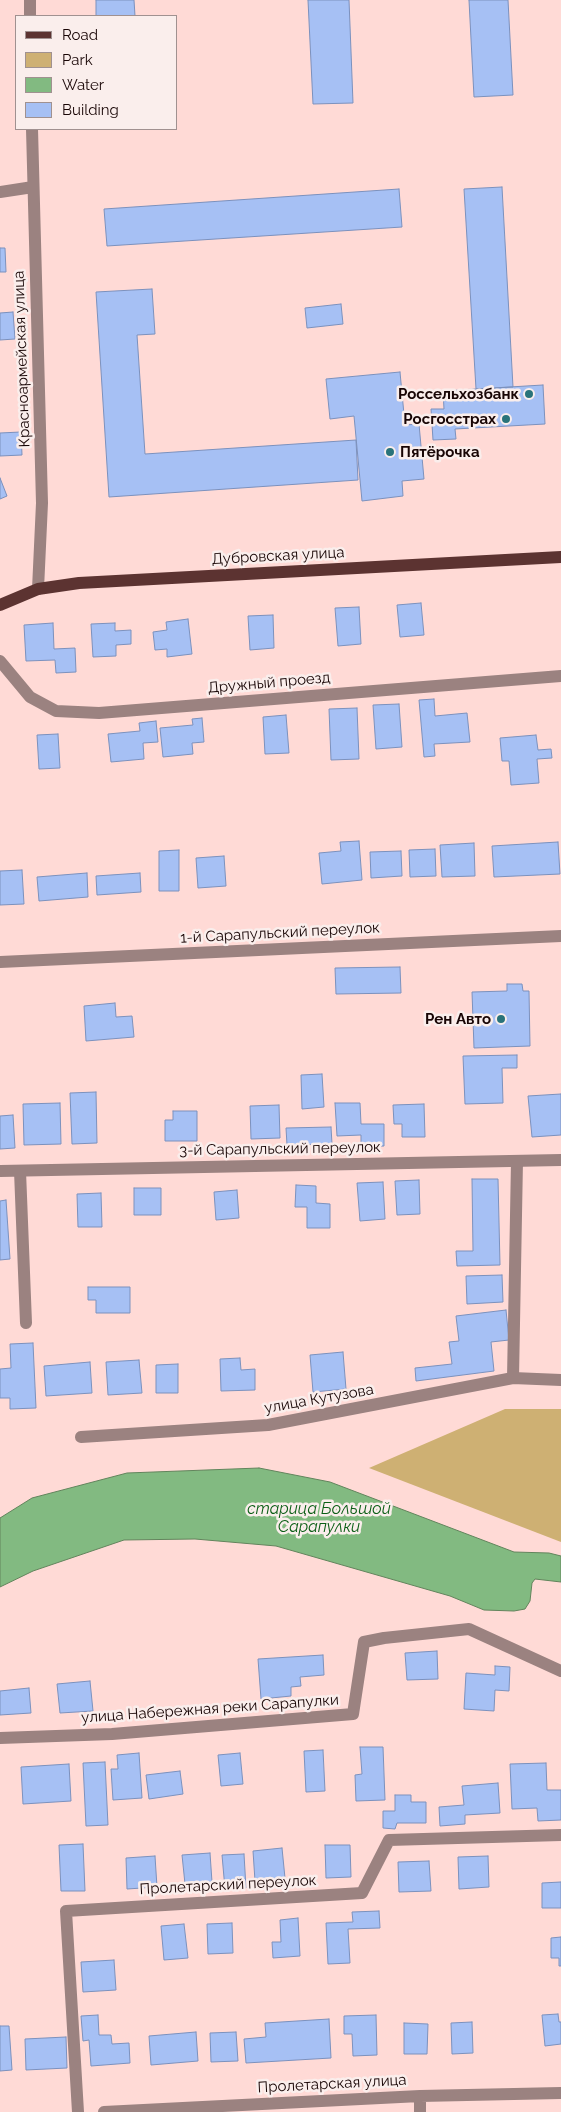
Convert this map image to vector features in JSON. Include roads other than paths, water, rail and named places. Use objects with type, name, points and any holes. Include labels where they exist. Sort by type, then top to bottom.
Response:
[{"type":"main road","name":"Дубровская улица","points":[[0,605],[38,589],[79,583],[561,556]]},
{"type":"street","points":[[30,0],[30,15]]},
{"type":"street","name":"Красноармейская улица","points":[[32,130],[42,503],[38,589]]},
{"type":"street","points":[[0,192],[33,187]]},
{"type":"street","name":"Дружный проезд","points":[[0,661],[30,697],[56,710],[99,713],[561,676]]},
{"type":"street","name":"1-й Сарапульский переулок","points":[[0,962],[561,936]]},
{"type":"street","name":"3-й Сарапульский переулок","points":[[0,1171],[561,1160]]},
{"type":"street","points":[[512,1378],[517,1161]]},
{"type":"street","points":[[20,1170],[26,1323]]},
{"type":"street","name":"улица Кутузова","points":[[81,1437],[268,1426],[512,1378],[561,1380]]},
{"type":"street","name":"улица Набережная реки Сарапулки","points":[[0,1738],[112,1734],[353,1714],[364,1642],[384,1638],[469,1629],[561,1671]]},
{"type":"street","name":"Пролетарский переулок","points":[[78,2112],[66,1911],[362,1893],[389,1840],[561,1835]]},
{"type":"street","name":"Пролетарская улица","points":[[104,2112],[420,2096],[561,2093]]},
{"type":"street","points":[[420,2096],[420,2112]]},
{"type":"water","name":"старица Большой Сарапулки","points":[[259,1468],[330,1482],[514,1552],[549,1553],[561,1556],[561,1582],[535,1579],[532,1583],[530,1601],[525,1609],[514,1611],[484,1610],[450,1596],[276,1546],[195,1539],[124,1540],[33,1571],[0,1587],[0,1518],[32,1498],[127,1473]]},
{"type":"place","name":"Россельхозбанк","points":[[529,394]]},
{"type":"place","name":"Росгосстрах","points":[[506,419]]},
{"type":"place","name":"Пятёрочка","points":[[390,452]]},
{"type":"place","name":"Рен Авто","points":[[501,1019]]}]
